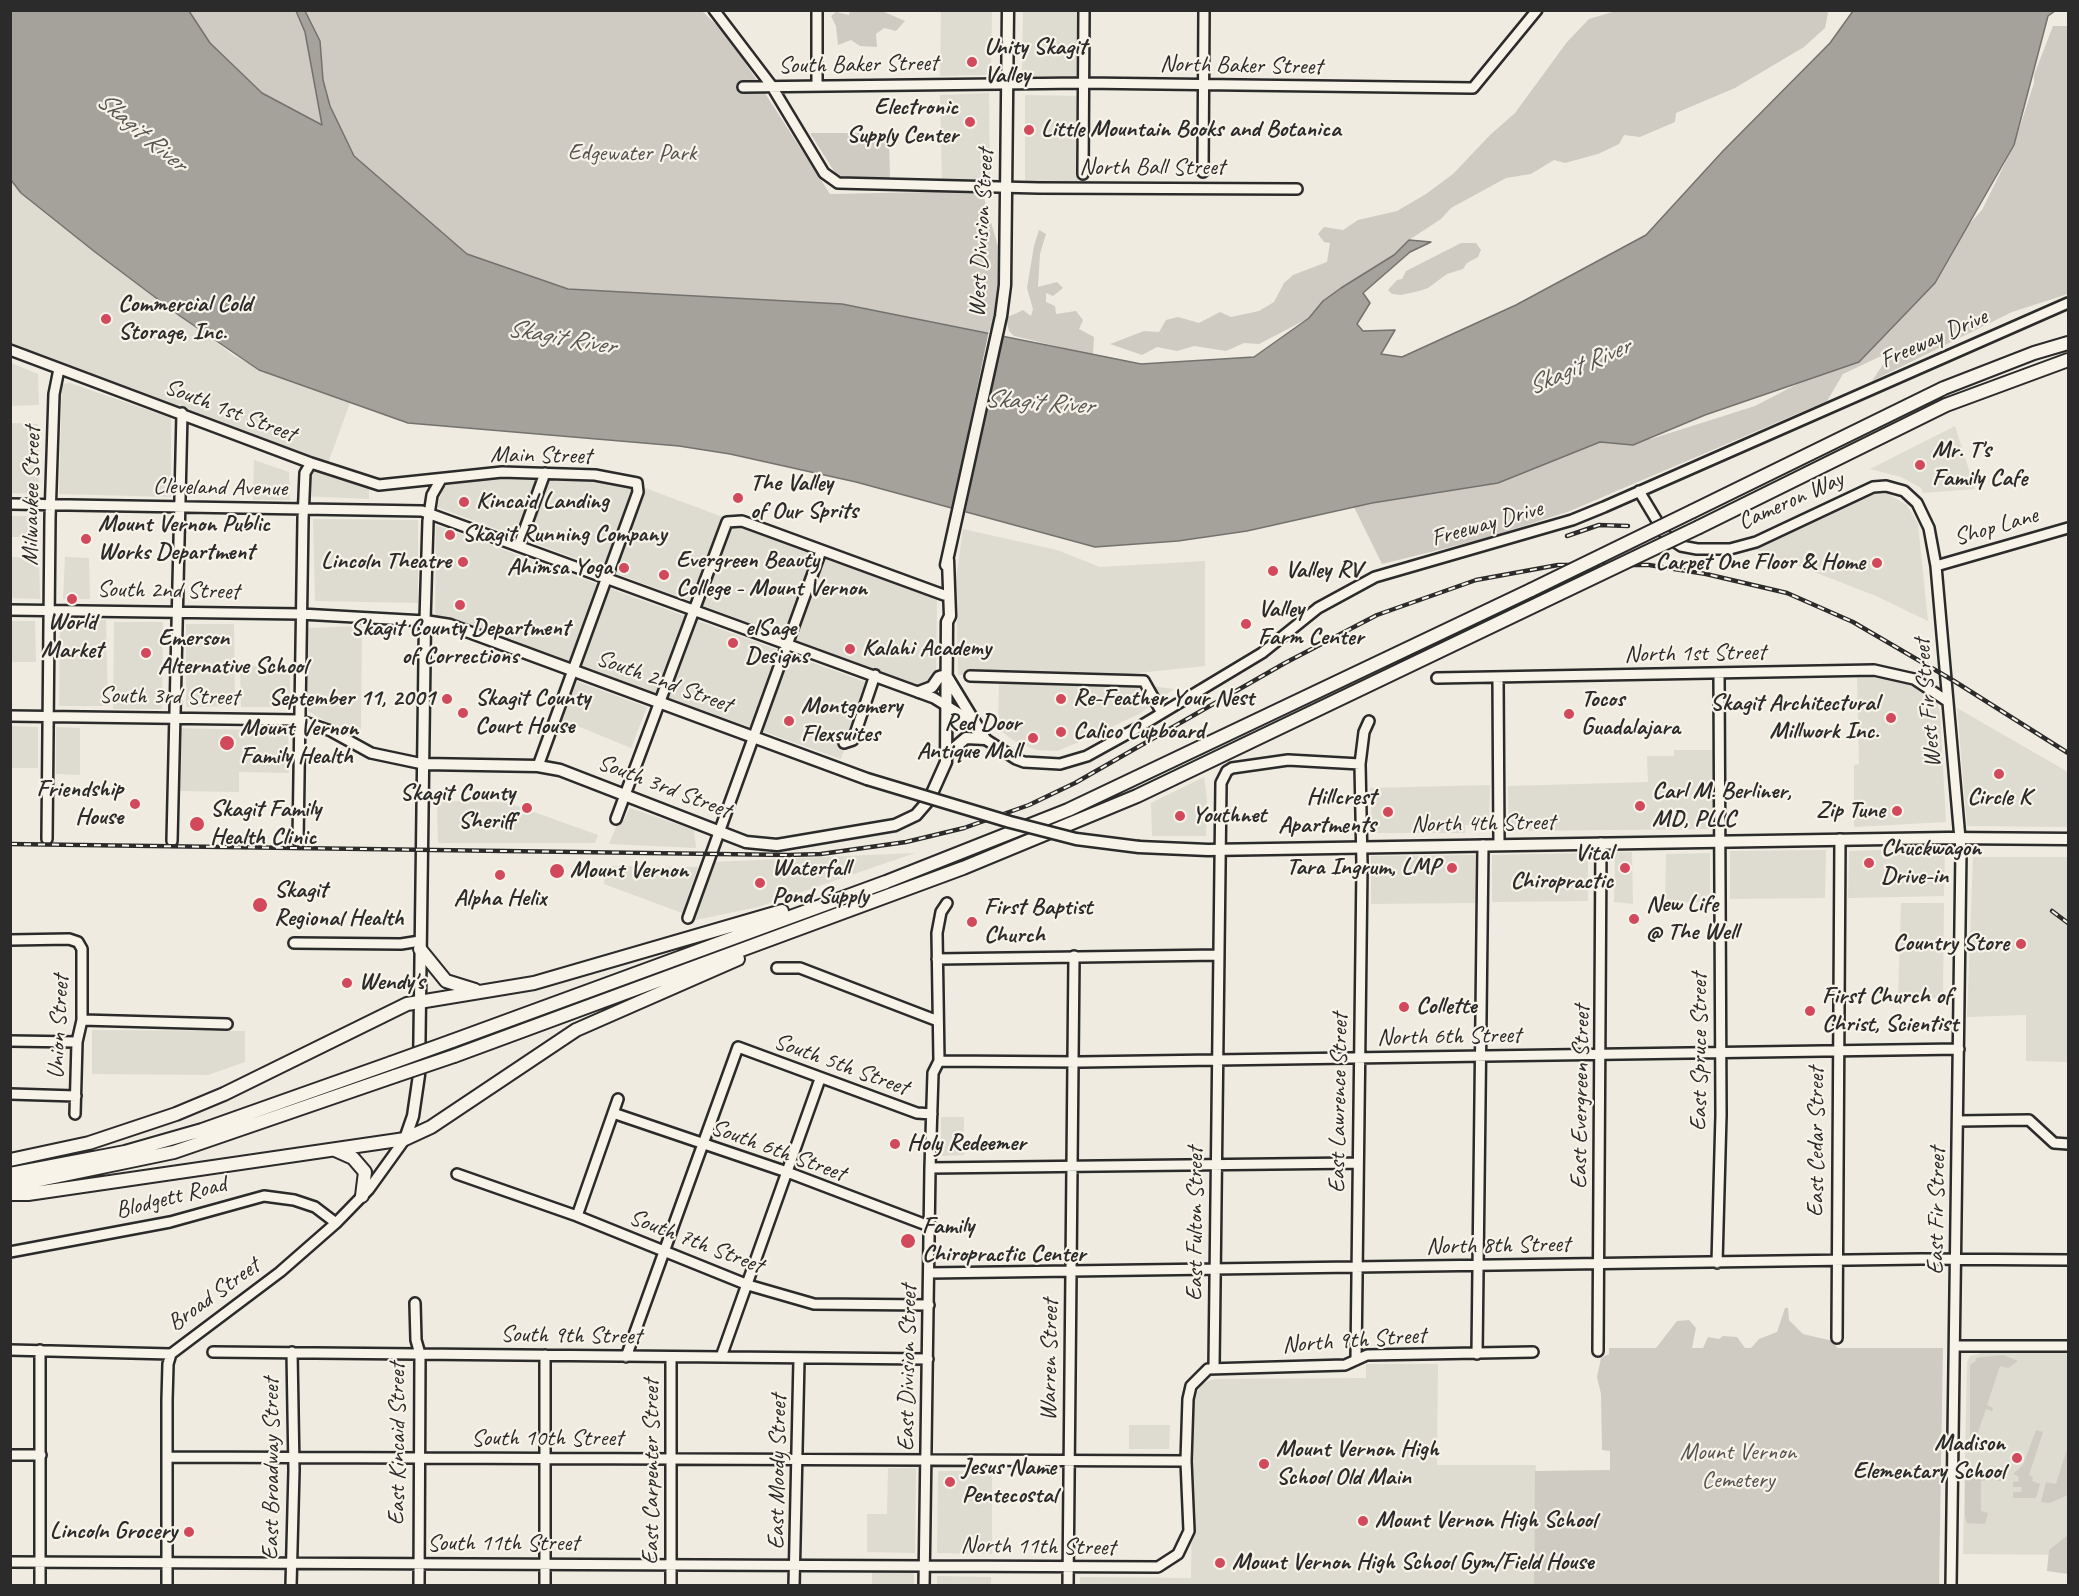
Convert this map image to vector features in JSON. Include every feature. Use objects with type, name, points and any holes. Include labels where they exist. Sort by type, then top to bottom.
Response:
[{"type":"highway","points":[[10,1173],[125,1152],[202,1130],[452,1041],[946,859],[1068,810],[1531,590],[1944,388],[2034,353],[2068,343]]},
{"type":"highway","points":[[10,1186],[174,1152],[454,1056],[963,867],[1198,768],[1699,527],[1946,405],[2068,360]]},
{"type":"highway","points":[[10,1194],[405,1139],[431,1127],[576,1030],[598,1018],[734,960],[886,904],[963,867]]},
{"type":"highway","points":[[10,1160],[89,1143],[176,1114],[224,1094],[406,1004],[534,983],[792,908],[827,902]]},
{"type":"highway","points":[[420,945],[446,981],[468,990],[488,992]]},
{"type":"highway","points":[[334,1150],[353,1158],[365,1172],[362,1196]]},
{"type":"main road","name":"West Division Street","points":[[947,622],[944,616],[944,571],[949,557],[999,325],[1005,285],[1008,10]]},
{"type":"main road","name":"West Division Street","points":[[946,754],[947,622],[950,616],[949,557]]},
{"type":"main road","name":"South 2nd Street","points":[[425,621],[450,624],[867,779],[1010,822]]},
{"type":"main road","points":[[420,1001],[425,621]]},
{"type":"main road","points":[[920,692],[932,687],[939,677],[946,675],[985,739]]},
{"type":"main road","points":[[946,754],[966,738],[985,739]]},
{"type":"main road","name":"South 3rd Street","points":[[423,764],[538,766],[560,770],[746,842],[777,845],[895,825],[916,815],[929,800],[942,776],[946,754]]},
{"type":"main road","name":"North 4th Street","points":[[1010,822],[1107,845],[1220,850],[1960,837],[2068,839]]},
{"type":"main road","name":"Broad Street","points":[[405,1139],[418,1089],[420,1001]]},
{"type":"street","points":[[714,10],[771,86]]},
{"type":"street","points":[[817,10],[817,84]]},
{"type":"street","points":[[1083,174],[1084,10]]},
{"type":"street","points":[[1203,172],[1204,10]]},
{"type":"street","name":"North Baker Street","points":[[1008,84],[1473,88],[1537,10]]},
{"type":"street","name":"South Baker Street","points":[[743,87],[817,84],[1008,84]]},
{"type":"street","name":"North Ball Street","points":[[771,86],[824,173],[838,183],[1296,189]]},
{"type":"street","name":"Freeway Drive","points":[[946,705],[960,714],[985,739],[1024,762],[1060,765],[1087,756],[1262,653],[1318,608],[1375,576],[1572,519],[2068,303]]},
{"type":"street","name":"South 1st Street","points":[[10,350],[363,481],[379,485],[440,481]]},
{"type":"street","name":"Milwaukee Street","points":[[47,839],[51,505],[54,394],[59,369]]},
{"type":"street","points":[[172,841],[182,413]]},
{"type":"street","points":[[298,841],[303,509],[305,473],[311,463]]},
{"type":"street","name":"Main Street","points":[[440,481],[502,472],[594,475],[634,482],[639,486],[606,577]]},
{"type":"street","points":[[519,545],[545,473]]},
{"type":"street","points":[[425,621],[429,513],[432,495],[440,481]]},
{"type":"street","name":"Cameron Way","points":[[1639,491],[1666,536],[1673,541],[1681,546],[1697,549],[1730,549],[1756,542],[1861,491],[1886,486],[1904,492],[1917,503],[1929,528],[1936,566]]},
{"type":"street","name":"Cleveland Avenue","points":[[10,504],[429,513]]},
{"type":"street","points":[[429,513],[920,692],[946,705]]},
{"type":"street","points":[[616,819],[693,609],[725,526],[730,521],[742,521],[944,595]]},
{"type":"street","name":"Shop Lane","points":[[1936,566],[2068,528]]},
{"type":"street","points":[[688,918],[821,551]]},
{"type":"street","name":"West Fir Street","points":[[1936,566],[1960,837]]},
{"type":"street","points":[[538,766],[606,577]]},
{"type":"street","name":"South 2nd Street","points":[[10,610],[301,614],[425,621]]},
{"type":"street","name":"North 1st Street","points":[[1437,678],[1874,670],[1914,678],[1947,701]]},
{"type":"street","name":"East Spruce Street","points":[[1717,1263],[1720,1053],[1719,673]]},
{"type":"street","points":[[844,744],[853,740],[874,675]]},
{"type":"street","points":[[970,676],[1144,681],[1162,713]]},
{"type":"street","points":[[1498,678],[1499,844]]},
{"type":"street","name":"South 3rd Street","points":[[10,716],[299,720],[331,731],[371,753],[423,764]]},
{"type":"street","name":"East Lawrence Street","points":[[1356,1360],[1362,847],[1360,765],[1364,732],[1369,721]]},
{"type":"street","name":"East Fulton Street","points":[[1214,1367],[1220,791],[1227,771],[1288,760],[1360,765]]},
{"type":"street","name":"East Fir Street","points":[[1951,1586],[1960,837]]},
{"type":"street","name":"East Cedar Street","points":[[1837,1338],[1840,839]]},
{"type":"street","name":"East Evergreen Street","points":[[1598,1351],[1602,843]]},
{"type":"street","points":[[1477,1354],[1483,845]]},
{"type":"street","name":"East Division Street","points":[[924,1586],[930,1168],[933,1073],[939,1062],[937,933],[941,912],[947,903]]},
{"type":"street","name":"Union Street","points":[[10,940],[69,939],[78,942],[82,949],[82,1020],[77,1042],[75,1114]]},
{"type":"street","points":[[294,942],[420,945]]},
{"type":"street","points":[[937,959],[1219,955]]},
{"type":"street","name":"Warren Street","points":[[1068,1586],[1074,956]]},
{"type":"street","points":[[777,968],[800,968],[938,1021]]},
{"type":"street","points":[[82,1020],[227,1024]]},
{"type":"street","points":[[10,1041],[77,1042]]},
{"type":"street","name":"South 5th Street","points":[[701,1144],[738,1047],[917,1113],[932,1114]]},
{"type":"street","name":"North 6th Street","points":[[939,1062],[1959,1049]]},
{"type":"street","points":[[721,1357],[820,1079]]},
{"type":"street","points":[[10,1094],[76,1096]]},
{"type":"street","points":[[577,1216],[618,1100]]},
{"type":"street","name":"South 6th Street","points":[[613,1113],[787,1172],[929,1226]]},
{"type":"street","points":[[1958,1121],[2030,1120],[2054,1143],[2068,1144]]},
{"type":"street","name":"Broad Street","points":[[167,1586],[168,1364],[171,1354],[280,1272],[336,1222],[362,1196],[405,1139]]},
{"type":"street","points":[[626,1357],[701,1144]]},
{"type":"street","points":[[930,1168],[1358,1163]]},
{"type":"street","name":"South 7th Street","points":[[457,1174],[577,1216],[748,1285],[814,1304],[929,1305]]},
{"type":"street","name":"Blodgett Road","points":[[10,1252],[170,1221],[264,1196],[294,1200],[315,1207],[336,1222]]},
{"type":"street","name":"North 8th Street","points":[[929,1273],[1956,1259],[2068,1260]]},
{"type":"street","name":"East Kincaid Street","points":[[415,1303],[416,1340],[420,1354],[419,1586]]},
{"type":"street","points":[[1955,1346],[2068,1346]]},
{"type":"street","points":[[10,1350],[171,1354]]},
{"type":"street","points":[[40,1350],[40,1586]]},
{"type":"street","name":"South 9th Street","points":[[213,1352],[928,1359]]},
{"type":"street","name":"East Broadway Street","points":[[291,1586],[294,1456],[292,1352]]},
{"type":"street","name":"North 9th Street","points":[[1214,1367],[1345,1365],[1367,1355],[1533,1352]]},
{"type":"street","points":[[545,1355],[545,1586]]},
{"type":"street","name":"East Carpenter Street","points":[[671,1586],[672,1358]]},
{"type":"street","name":"East Moody Street","points":[[794,1586],[799,1359]]},
{"type":"street","points":[[1186,1461],[1188,1399],[1191,1386],[1203,1372],[1214,1367]]},
{"type":"street","points":[[10,1455],[41,1455]]},
{"type":"street","name":"South 10th Street","points":[[167,1457],[1186,1461]]},
{"type":"street","name":"North 11th Street","points":[[924,1565],[1153,1567],[1166,1564],[1178,1554],[1189,1531],[1186,1461]]},
{"type":"street","name":"South 11th Street","points":[[10,1562],[924,1565]]},
{"type":"shaded area","points":[[941,11],[992,11],[991,75],[940,76]]},
{"type":"shaded area","points":[[1023,11],[1079,11],[1079,76],[1022,76]]},
{"type":"shaded area","points":[[989,93],[990,182],[942,180],[940,95]]},
{"type":"shaded area","points":[[1025,95],[1080,96],[1079,184],[1025,184]]},
{"type":"shaded area","points":[[10,181],[234,356],[276,376],[350,403],[328,463],[11,345]]},
{"type":"shaded area","points":[[11,363],[38,374],[39,405],[11,406]]},
{"type":"shaded area","points":[[70,383],[171,418],[171,497],[59,494],[62,384]]},
{"type":"shaded area","points":[[11,423],[38,424],[39,494],[11,493]]},
{"type":"shaded area","points":[[1955,426],[1975,489],[1923,493],[1921,488],[1901,477],[1870,469]]},
{"type":"shaded area","points":[[254,460],[289,472],[290,500],[253,500]]},
{"type":"shaded area","points":[[299,464],[369,488],[369,499],[298,496]]},
{"type":"shaded area","points":[[509,474],[599,479],[637,485],[937,597],[936,692],[437,507],[445,483],[474,477]]},
{"type":"shaded area","points":[[1888,494],[1907,505],[1918,524],[1928,621],[1876,596],[1752,548],[1860,495]]},
{"type":"shaded area","points":[[11,516],[38,516],[38,537],[11,537]]},
{"type":"shaded area","points":[[313,519],[418,520],[418,603],[315,601]]},
{"type":"shaded area","points":[[436,525],[868,683],[841,759],[435,616]]},
{"type":"shaded area","points":[[963,529],[1057,550],[1100,567],[1205,561],[1205,666],[1109,676],[958,675],[956,579]]},
{"type":"shaded area","points":[[11,557],[39,558],[40,599],[11,598]]},
{"type":"shaded area","points":[[65,557],[89,558],[90,599],[63,599]]},
{"type":"shaded area","points":[[60,620],[106,620],[108,706],[59,706]]},
{"type":"shaded area","points":[[11,621],[35,621],[36,662],[11,662]]},
{"type":"shaded area","points":[[114,622],[163,622],[162,709],[113,709]]},
{"type":"shaded area","points":[[186,624],[234,624],[235,706],[186,707]]},
{"type":"shaded area","points":[[362,626],[361,729],[357,739],[308,711],[306,628]]},
{"type":"shaded area","points":[[240,666],[290,666],[290,707],[241,707]]},
{"type":"shaded area","points":[[1857,677],[1888,679],[1914,686],[1937,702],[1940,713],[1946,822],[1854,827],[1854,765],[1859,764]]},
{"type":"shaded area","points":[[573,680],[647,707],[631,748],[575,725],[558,722]]},
{"type":"shaded area","points":[[999,683],[1134,684],[1174,689],[1139,714],[1057,751],[1037,750],[1019,744],[998,729]]},
{"type":"shaded area","points":[[1957,708],[2068,772],[2068,827],[1967,826]]},
{"type":"shaded area","points":[[11,726],[38,727],[38,768],[11,768]]},
{"type":"shaded area","points":[[56,727],[80,728],[80,775],[56,774]]},
{"type":"shaded area","points":[[178,728],[288,731],[289,773],[239,772],[239,792],[177,791]]},
{"type":"shaded area","points":[[1674,750],[1714,750],[1713,829],[1509,831],[1508,786],[1648,782],[1647,756],[1674,756]]},
{"type":"shaded area","points":[[1204,777],[1207,798],[1206,836],[1152,836],[1151,803]]},
{"type":"shaded area","points":[[1490,785],[1489,824],[1465,825],[1465,833],[1372,833],[1370,788]]},
{"type":"shaded area","points":[[437,801],[506,802],[598,835],[595,843],[438,843]]},
{"type":"shaded area","points":[[630,808],[694,830],[696,848],[609,844],[618,822],[624,820]]},
{"type":"shaded area","points":[[1945,848],[1944,896],[1848,898],[1849,851]]},
{"type":"shaded area","points":[[1826,850],[1825,898],[1730,899],[1730,851]]},
{"type":"shaded area","points":[[1615,852],[1632,852],[1633,904],[1614,902]]},
{"type":"shaded area","points":[[915,853],[758,907],[691,921],[713,862]]},
{"type":"shaded area","points":[[1588,853],[1588,901],[1492,902],[1492,855]]},
{"type":"shaded area","points":[[1710,853],[1710,902],[1665,903],[1666,854]]},
{"type":"shaded area","points":[[1475,855],[1476,903],[1371,904],[1371,856]]},
{"type":"shaded area","points":[[1973,857],[2068,857],[2068,1062],[2026,1061],[2026,1015],[1967,1017]]},
{"type":"shaded area","points":[[606,866],[698,867],[682,913],[604,884]]},
{"type":"shaded area","points":[[1901,903],[1944,903],[1943,998],[1898,999]]},
{"type":"shaded area","points":[[92,1030],[245,1031],[245,1062],[208,1075],[92,1074]]},
{"type":"shaded area","points":[[941,1117],[964,1117],[964,1155],[941,1156]]},
{"type":"shaded area","name":"Madison Elementary School","points":[[1986,1352],[2068,1353],[2068,1555],[1963,1554],[1967,1362],[1970,1356]]},
{"type":"shaded area","name":"Mount Vernon High School","points":[[1366,1364],[1438,1364],[1437,1465],[1536,1465],[1534,1585],[1080,1586],[1080,1577],[1191,1578],[1193,1400],[1202,1383],[1215,1379],[1366,1378]]},
{"type":"shaded area","points":[[1129,1425],[1170,1425],[1169,1449],[1129,1449]]},
{"type":"shaded area","points":[[888,1468],[916,1468],[915,1553],[867,1552],[867,1514],[887,1514]]},
{"type":"shaded area","points":[[938,1471],[992,1471],[992,1554],[937,1553]]},
{"type":"shaded area","points":[[872,1573],[914,1573],[914,1585],[872,1585]]},
{"type":"shaded area","points":[[937,1576],[991,1577],[991,1585],[937,1585]]},
{"type":"green space","points":[[1619,10],[1827,10],[1828,13],[1825,28],[1804,47],[1735,88],[1676,113],[1675,122],[1640,137],[1624,135],[1619,144],[1598,154],[1565,163],[1554,160],[1531,174],[1506,178],[1451,208],[1441,219],[1409,240],[1394,255],[1323,301],[1309,318],[1259,344],[1244,343],[1226,351],[1194,346],[1177,351],[1157,347],[1142,355],[1110,344],[1144,331],[1159,332],[1166,320],[1178,317],[1199,323],[1220,312],[1231,317],[1259,311],[1274,302],[1284,283],[1293,275],[1327,262],[1330,243],[1324,242],[1318,234],[1324,227],[1343,230],[1358,220],[1397,211],[1426,194],[1453,174],[1490,135],[1515,113],[1567,42],[1589,19]]},
{"type":"green space","name":"Edgewater Park","points":[[164,11],[702,11],[728,36],[830,194],[982,191],[1006,274],[998,335],[842,304],[607,298],[563,288],[486,264],[434,240]]},
{"type":"green space","points":[[850,11],[882,11],[905,21],[896,31],[884,28],[876,34],[877,47],[860,46],[851,40],[838,45],[836,26],[831,16],[836,12],[849,15]]},
{"type":"green space","points":[[2053,26],[2068,26],[2068,294],[2012,312],[1872,381],[1892,351],[1843,374],[1827,401],[1570,511],[1487,538],[1382,564],[1352,503],[1584,439],[1651,439],[1755,406],[1807,379],[1946,250],[1982,210],[2014,145],[2034,83],[2034,75]]},
{"type":"green space","points":[[810,133],[871,133],[871,137],[889,137],[890,179],[839,179]]},
{"type":"green space","points":[[1039,230],[1046,234],[1040,254],[1038,287],[1057,282],[1063,288],[1053,296],[1046,293],[1046,302],[1055,306],[1056,314],[1076,311],[1083,320],[1079,329],[1094,337],[1093,355],[1014,336],[1009,331],[1006,318],[1023,310],[1031,316],[1033,309],[1027,288]]},
{"type":"green space","points":[[1461,243],[1476,243],[1481,250],[1478,257],[1467,263],[1463,269],[1447,274],[1428,288],[1419,291],[1401,295],[1392,294],[1388,290],[1397,280],[1402,279],[1406,271]]},
{"type":"green space","name":"Mount Vernon Cemetery","points":[[1785,1308],[1788,1308],[1789,1320],[1803,1334],[1833,1341],[1837,1348],[1943,1348],[1939,1585],[1534,1585],[1535,1471],[1610,1470],[1610,1451],[1602,1450],[1601,1394],[1597,1377],[1601,1358],[1609,1354],[1609,1348],[1656,1348],[1677,1321],[1689,1320],[1696,1328],[1692,1348],[1703,1348],[1708,1337],[1719,1339],[1723,1336],[1737,1337],[1745,1348],[1751,1348],[1759,1339],[1777,1332]]},
{"type":"green space","points":[[2003,1355],[2018,1361],[2008,1368],[2000,1366],[1987,1405],[1993,1408],[1992,1411],[1986,1409],[1975,1441],[1982,1444],[1970,1451],[1970,1365],[1977,1360],[1975,1358]]},
{"type":"green space","points":[[2036,1430],[2043,1432],[2029,1475],[2033,1477],[2032,1481],[2040,1484],[2036,1498],[2013,1498],[2013,1492],[2021,1492],[2022,1487],[2013,1487],[2013,1482],[2019,1481],[2018,1476],[2013,1474],[2023,1465]]},
{"type":"green space","points":[[2068,1446],[2068,1495],[2050,1503],[2041,1502],[2046,1482],[2056,1484]]},
{"type":"green space","points":[[1971,1472],[1986,1477],[2005,1476],[2005,1481],[1998,1481],[1997,1478],[1981,1481],[1981,1511],[1988,1513],[1985,1524],[1967,1523],[1965,1516],[1965,1480]]},
{"type":"green space","points":[[2068,1535],[2068,1574],[2047,1571],[2049,1550]]},
{"type":"water","name":"Skagit River","points":[[11,11],[189,11],[210,43],[262,93],[322,125],[305,32],[296,11],[305,11],[320,41],[323,80],[330,106],[354,156],[467,254],[568,289],[842,304],[1141,364],[1254,357],[1309,318],[1323,301],[1394,255],[1409,240],[1431,242],[1410,252],[1363,293],[1370,303],[1357,324],[1363,331],[1395,330],[1381,354],[1402,357],[1516,305],[1646,235],[1723,151],[1830,43],[1853,11],[2055,11],[2048,16],[2014,145],[1935,283],[1859,362],[1705,415],[1633,445],[1600,442],[1498,483],[1372,503],[1247,531],[1178,541],[1095,547],[856,482],[730,454],[679,446],[408,423],[259,370],[180,316],[95,252],[21,193],[11,180]]},
{"type":"pier","points":[[989,330],[1002,333],[965,514],[952,511]]},
{"type":"railway","points":[[1567,536],[1599,525],[1628,526]]},
{"type":"railway","points":[[10,844],[788,855],[821,854],[906,842],[964,828],[1029,805],[1075,783],[1285,663],[1377,615],[1476,580],[1558,565],[1649,565],[1706,574],[1787,593],[1853,622],[1954,681],[2068,753]]},
{"type":"railway","points":[[2052,911],[2068,923]]},
{"type":"place","name":"Unity Skagit Valley","points":[[972,62]]},
{"type":"place","name":"Electronic Supply Center","points":[[970,122]]},
{"type":"place","name":"Little Mountain Books and Botanica","points":[[1029,130]]},
{"type":"place","name":"Commercial Cold Storage, Inc.","points":[[106,319]]},
{"type":"place","name":"Mr. T's Family Cafe","points":[[1920,465]]},
{"type":"place","name":"The Valley of Our Sprits","points":[[738,498]]},
{"type":"place","name":"Kincaid Landing","points":[[464,502]]},
{"type":"place","name":"Skagit Running Company","points":[[450,535]]},
{"type":"place","name":"Mount Vernon Public Works Department","points":[[86,539]]},
{"type":"place","name":"Lincoln Theatre","points":[[463,562]]},
{"type":"place","name":"Carpet One Floor & Home","points":[[1877,563]]},
{"type":"place","name":"Ahimsa Yoga","points":[[624,568]]},
{"type":"place","name":"Valley RV","points":[[1273,571]]},
{"type":"place","name":"Evergreen Beauty College - Mount Vernon","points":[[664,575]]},
{"type":"place","name":"World Market","points":[[72,599]]},
{"type":"place","name":"Skagit County Department of Corrections","points":[[460,605]]},
{"type":"place","name":"Valley Farm Center","points":[[1246,624]]},
{"type":"place","name":"elSage Designs","points":[[733,643]]},
{"type":"place","name":"Kalahi Academy","points":[[850,649]]},
{"type":"place","name":"Emerson Alternative School","points":[[146,653]]},
{"type":"place","name":"September 11, 2001","points":[[447,699]]},
{"type":"place","name":"Re-Feather Your Nest","points":[[1061,699]]},
{"type":"place","name":"Skagit County Court House","points":[[463,713]]},
{"type":"place","name":"Tocos Guadalajara","points":[[1569,714]]},
{"type":"place","name":"Skagit Architectural Millwork Inc.","points":[[1891,718]]},
{"type":"place","name":"Montgomery Flexsuites","points":[[789,721]]},
{"type":"place","name":"Calico Cupboard","points":[[1061,732]]},
{"type":"place","name":"Red Door Antique Mall","points":[[1033,738]]},
{"type":"place","name":"Mount Vernon Family Health","points":[[227,743]]},
{"type":"place","name":"Circle K","points":[[1999,774]]},
{"type":"place","name":"Friendship House","points":[[135,804]]},
{"type":"place","name":"Carl M. Berliner, MD, PLLC","points":[[1640,806]]},
{"type":"place","name":"Skagit County Sheriff","points":[[527,808]]},
{"type":"place","name":"Zip Tune","points":[[1897,811]]},
{"type":"place","name":"Hillcrest Apartments","points":[[1388,812]]},
{"type":"place","name":"Youthnet","points":[[1180,816]]},
{"type":"place","name":"Skagit Family Health Clinic","points":[[197,824]]},
{"type":"place","name":"Chuckwagon Drive-in","points":[[1869,863]]},
{"type":"place","name":"Tara Ingrum, LMP","points":[[1452,868]]},
{"type":"place","name":"Vital Chiropractic","points":[[1625,868]]},
{"type":"place","name":"Mount Vernon","points":[[557,871]]},
{"type":"place","name":"Alpha Helix","points":[[500,875]]},
{"type":"place","name":"Waterfall Pond Supply","points":[[760,883]]},
{"type":"place","name":"Skagit Regional Health","points":[[260,905]]},
{"type":"place","name":"New Life @ The Well","points":[[1634,919]]},
{"type":"place","name":"First Baptist Church","points":[[972,922]]},
{"type":"place","name":"Country Store","points":[[2021,944]]},
{"type":"place","name":"Wendy's","points":[[347,983]]},
{"type":"place","name":"Collette","points":[[1404,1007]]},
{"type":"place","name":"First Church of Christ, Scientist","points":[[1810,1011]]},
{"type":"place","name":"Holy Redeemer","points":[[895,1144]]},
{"type":"place","name":"Family Chiropractic Center","points":[[908,1241]]},
{"type":"place","name":"Madison Elementary School","points":[[2017,1458]]},
{"type":"place","name":"Mount Vernon High School Old Main","points":[[1264,1464]]},
{"type":"place","name":"Jesus Name Pentecostal","points":[[950,1482]]},
{"type":"place","name":"Mount Vernon High School","points":[[1363,1521]]},
{"type":"place","name":"Lincoln Grocery","points":[[189,1532]]},
{"type":"place","name":"Mount Vernon High School Gym/Field House","points":[[1220,1563]]}]
